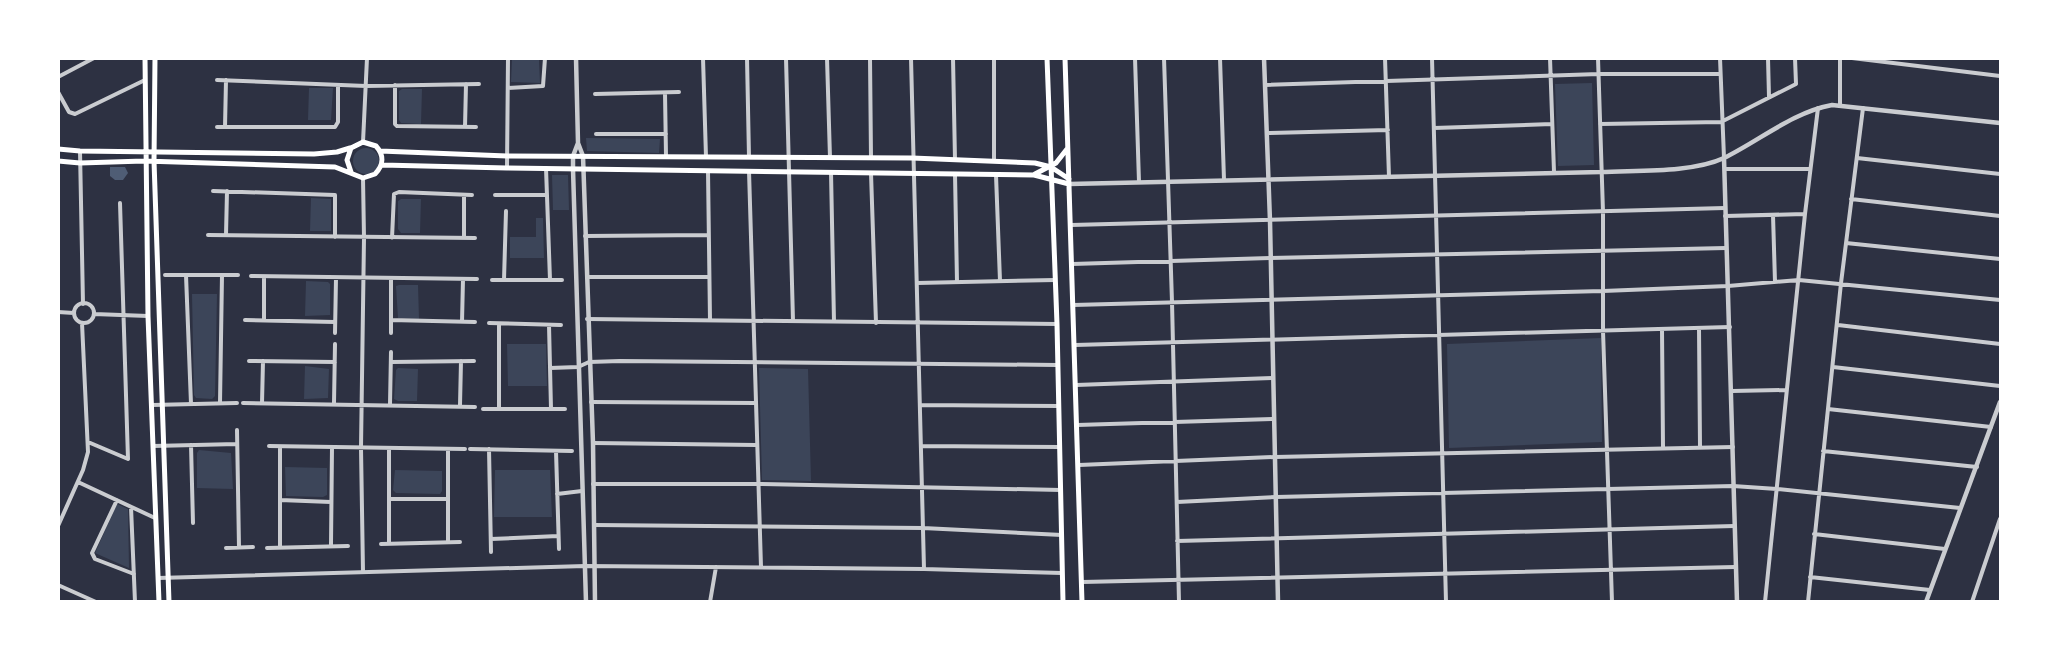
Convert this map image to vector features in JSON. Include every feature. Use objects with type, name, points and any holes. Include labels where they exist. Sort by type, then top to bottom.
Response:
[{"type":"main road","points":[[145,58],[144,161],[159,602]]},
{"type":"main road","points":[[155,58],[154,161],[169,602]]},
{"type":"main road","points":[[1047,58],[1057,324],[1063,602]]},
{"type":"main road","points":[[1065,58],[1067,148],[1071,182],[1082,602]]},
{"type":"main road","points":[[58,149],[314,154],[337,152],[363,142],[370,143],[380,151],[507,156],[912,158],[1040,163],[1051,167],[1071,182]]},
{"type":"main road","points":[[351,148],[347,160],[351,172]]},
{"type":"main road","points":[[1034,175],[1051,167],[1067,148]]},
{"type":"main road","points":[[58,160],[80,163],[154,161],[335,167],[363,178],[375,174],[382,165],[380,151]]},
{"type":"main road","points":[[382,165],[996,174],[1034,175],[1071,182]]},
{"type":"street","points":[[58,77],[94,58]]},
{"type":"street","points":[[363,142],[366,58]]},
{"type":"street","points":[[507,168],[508,58]]},
{"type":"street","points":[[508,88],[543,86],[544,58]]},
{"type":"street","points":[[576,58],[578,142],[583,156],[595,602]]},
{"type":"street","points":[[704,58],[706,158]]},
{"type":"street","points":[[747,58],[749,158]]},
{"type":"street","points":[[786,58],[793,321]]},
{"type":"street","points":[[826,58],[830,158]]},
{"type":"street","points":[[870,58],[871,158]]},
{"type":"street","points":[[911,58],[912,173],[921,405],[924,569]]},
{"type":"street","points":[[953,58],[955,160]]},
{"type":"street","points":[[994,58],[994,161]]},
{"type":"street","points":[[1135,58],[1138,182]]},
{"type":"street","points":[[1164,58],[1179,602]]},
{"type":"street","points":[[1220,58],[1224,180]]},
{"type":"street","points":[[1264,58],[1269,180],[1278,602]]},
{"type":"street","points":[[1385,58],[1389,177]]},
{"type":"street","points":[[1432,58],[1446,602]]},
{"type":"street","points":[[1550,58],[1554,172]]},
{"type":"street","points":[[1598,58],[1603,212],[1606,450],[1612,602]]},
{"type":"street","points":[[1720,58],[1737,602]]},
{"type":"street","points":[[1768,58],[1769,97]]},
{"type":"street","points":[[1600,124],[1721,122],[1795,84],[1795,58]]},
{"type":"street","points":[[1840,58],[1840,104]]},
{"type":"street","points":[[1852,58],[2001,76]]},
{"type":"street","points":[[1265,85],[1599,74],[1720,74]]},
{"type":"street","points":[[58,92],[69,112],[75,114],[145,80]]},
{"type":"street","points":[[217,80],[366,86],[479,84]]},
{"type":"street","points":[[225,127],[226,80]]},
{"type":"street","points":[[465,127],[466,84]]},
{"type":"street","points":[[217,127],[335,127],[338,122],[339,85]]},
{"type":"street","points":[[395,86],[396,126],[476,127]]},
{"type":"street","points":[[595,94],[679,92]]},
{"type":"street","points":[[665,93],[666,156]]},
{"type":"street","points":[[1071,182],[1269,180],[1682,168],[1699,166],[1724,158],[1763,135],[1818,108],[1840,104],[2001,123]]},
{"type":"street","points":[[1765,602],[1818,108]]},
{"type":"street","points":[[1808,602],[1841,283],[1863,108]]},
{"type":"street","points":[[1434,128],[1552,124]]},
{"type":"street","points":[[1267,133],[1388,130]]},
{"type":"street","points":[[596,134],[666,134]]},
{"type":"street","points":[[578,142],[573,156],[573,169],[586,602]]},
{"type":"street","points":[[80,151],[83,303]]},
{"type":"street","points":[[1857,158],[2001,174]]},
{"type":"street","points":[[546,168],[550,280]]},
{"type":"street","points":[[1725,169],[1810,168]]},
{"type":"street","points":[[708,171],[710,320]]},
{"type":"street","points":[[749,171],[761,567]]},
{"type":"street","points":[[831,172],[834,322]]},
{"type":"street","points":[[871,172],[876,323]]},
{"type":"street","points":[[955,173],[957,282]]},
{"type":"street","points":[[996,174],[1000,281]]},
{"type":"street","points":[[363,178],[361,448],[363,572]]},
{"type":"street","points":[[213,191],[335,195],[335,237]]},
{"type":"street","points":[[226,235],[227,191]]},
{"type":"street","points":[[392,238],[394,194],[399,192],[472,195]]},
{"type":"street","points":[[464,195],[464,238]]},
{"type":"street","points":[[495,195],[547,195]]},
{"type":"street","points":[[1851,199],[2001,216]]},
{"type":"street","points":[[88,442],[128,459],[120,203]]},
{"type":"street","points":[[1071,225],[1725,208]]},
{"type":"street","points":[[504,280],[506,211]]},
{"type":"street","points":[[1725,216],[1805,214]]},
{"type":"street","points":[[1773,215],[1775,282]]},
{"type":"street","points":[[208,235],[475,238]]},
{"type":"street","points":[[585,236],[708,236]]},
{"type":"street","points":[[1846,243],[2001,259]]},
{"type":"street","points":[[1072,264],[1602,249],[1726,248]]},
{"type":"street","points":[[165,275],[238,275]]},
{"type":"street","points":[[186,275],[191,404]]},
{"type":"street","points":[[220,404],[222,275]]},
{"type":"street","points":[[251,276],[477,279]]},
{"type":"street","points":[[264,277],[264,320]]},
{"type":"street","points":[[586,277],[709,277]]},
{"type":"street","points":[[335,333],[336,278]]},
{"type":"street","points":[[391,279],[391,333]]},
{"type":"street","points":[[462,322],[463,279]]},
{"type":"street","points":[[492,280],[562,280]]},
{"type":"street","points":[[917,283],[1055,280]]},
{"type":"street","points":[[1073,305],[1603,291],[1728,286],[1799,280],[2001,300]]},
{"type":"street","points":[[83,303],[91,306],[94,314],[92,320],[82,323],[77,321],[74,313],[83,303]]},
{"type":"street","points":[[58,312],[74,313]]},
{"type":"street","points":[[94,314],[148,316]]},
{"type":"street","points":[[587,319],[1057,324]]},
{"type":"street","points":[[245,320],[335,322]]},
{"type":"street","points":[[391,320],[475,322]]},
{"type":"street","points":[[58,526],[87,459],[82,323]]},
{"type":"street","points":[[489,323],[561,324]]},
{"type":"street","points":[[499,324],[499,409]]},
{"type":"street","points":[[549,324],[551,409]]},
{"type":"street","points":[[1838,325],[2001,344]]},
{"type":"street","points":[[1075,345],[1730,327]]},
{"type":"street","points":[[1699,328],[1700,447]]},
{"type":"street","points":[[1662,329],[1664,448]]},
{"type":"street","points":[[334,403],[335,344]]},
{"type":"street","points":[[390,404],[391,352]]},
{"type":"street","points":[[249,361],[334,362]]},
{"type":"street","points":[[262,403],[263,361]]},
{"type":"street","points":[[460,405],[461,361]]},
{"type":"street","points":[[391,362],[474,361]]},
{"type":"street","points":[[550,368],[578,367],[589,362],[1057,365]]},
{"type":"street","points":[[1833,367],[2001,386]]},
{"type":"street","points":[[1076,385],[1272,378]]},
{"type":"street","points":[[1732,391],[1786,390]]},
{"type":"street","points":[[591,402],[755,403]]},
{"type":"street","points":[[1926,602],[2001,402]]},
{"type":"street","points":[[152,405],[237,403]]},
{"type":"street","points":[[243,403],[475,407]]},
{"type":"street","points":[[921,405],[1059,406]]},
{"type":"street","points":[[483,409],[565,409]]},
{"type":"street","points":[[1828,409],[1991,427]]},
{"type":"street","points":[[1077,425],[1274,419]]},
{"type":"street","points":[[237,430],[239,547]]},
{"type":"street","points":[[592,443],[756,445]]},
{"type":"street","points":[[153,446],[237,444]]},
{"type":"street","points":[[191,445],[194,523]]},
{"type":"street","points":[[269,446],[572,451]]},
{"type":"street","points":[[922,446],[1060,447]]},
{"type":"street","points":[[280,447],[280,547]]},
{"type":"street","points":[[331,545],[332,447]]},
{"type":"street","points":[[1079,465],[1275,457],[1733,447]]},
{"type":"street","points":[[389,449],[389,543]]},
{"type":"street","points":[[448,449],[448,542]]},
{"type":"street","points":[[489,449],[491,552]]},
{"type":"street","points":[[556,451],[559,549]]},
{"type":"street","points":[[1823,451],[1977,467]]},
{"type":"street","points":[[78,482],[156,518]]},
{"type":"street","points":[[593,484],[759,484],[1061,490]]},
{"type":"street","points":[[1177,502],[1275,497],[1733,486],[1960,508]]},
{"type":"street","points":[[557,494],[582,491]]},
{"type":"street","points":[[389,499],[447,499]]},
{"type":"street","points":[[117,500],[92,553],[98,560],[134,574]]},
{"type":"street","points":[[280,500],[331,502]]},
{"type":"street","points":[[132,507],[135,602]]},
{"type":"street","points":[[1971,602],[2001,519]]},
{"type":"street","points":[[594,525],[923,528],[1062,535]]},
{"type":"street","points":[[1177,541],[1734,526]]},
{"type":"street","points":[[1814,534],[1945,549]]},
{"type":"street","points":[[490,539],[558,536]]},
{"type":"street","points":[[381,543],[460,542]]},
{"type":"street","points":[[267,548],[348,546]]},
{"type":"street","points":[[226,548],[253,547]]},
{"type":"street","points":[[158,578],[585,566],[924,569],[1062,573]]},
{"type":"street","points":[[710,602],[716,567]]},
{"type":"street","points":[[1082,582],[1735,567]]},
{"type":"street","points":[[1810,577],[1930,590]]},
{"type":"street","points":[[58,585],[96,602]]},
{"type":"shaded area","points":[[512,59],[539,59],[540,83],[511,82]]},
{"type":"shaded area","points":[[1592,83],[1594,165],[1558,166],[1555,84]]},
{"type":"shaded area","points":[[309,88],[333,88],[331,120],[308,120]]},
{"type":"shaded area","points":[[422,89],[421,124],[401,123],[399,120],[399,91]]},
{"type":"shaded area","points":[[586,138],[660,139],[659,153],[587,151]]},
{"type":"shaded area","points":[[366,148],[376,151],[379,161],[376,171],[366,174],[356,171],[353,161],[356,151]]},
{"type":"shaded area","points":[[110,167],[125,167],[128,173],[123,180],[115,180],[110,176]]},
{"type":"shaded area","points":[[552,175],[568,175],[569,210],[553,210]]},
{"type":"shaded area","points":[[311,198],[331,199],[331,231],[310,231]]},
{"type":"shaded area","points":[[421,199],[420,233],[401,233],[398,229],[398,201]]},
{"type":"shaded area","points":[[536,218],[543,218],[544,258],[510,258],[510,237],[536,237]]},
{"type":"shaded area","points":[[306,281],[330,284],[330,315],[305,316]]},
{"type":"shaded area","points":[[418,285],[419,319],[398,318],[396,286]]},
{"type":"shaded area","points":[[192,294],[217,294],[215,396],[212,399],[196,398],[194,395]]},
{"type":"shaded area","points":[[1601,338],[1602,442],[1449,448],[1447,344]]},
{"type":"shaded area","points":[[507,344],[546,344],[547,386],[508,386]]},
{"type":"shaded area","points":[[305,366],[329,369],[328,398],[304,399]]},
{"type":"shaded area","points":[[398,368],[418,369],[417,401],[394,399]]},
{"type":"shaded area","points":[[759,368],[808,369],[811,481],[762,480]]},
{"type":"shaded area","points":[[199,450],[231,453],[233,489],[197,488],[197,453]]},
{"type":"shaded area","points":[[285,467],[327,468],[327,495],[323,497],[286,496]]},
{"type":"shaded area","points":[[395,470],[442,471],[442,491],[440,494],[396,493],[393,490]]},
{"type":"shaded area","points":[[495,470],[550,470],[552,517],[494,517]]},
{"type":"shaded area","points":[[117,504],[128,509],[129,568],[95,553]]}]
